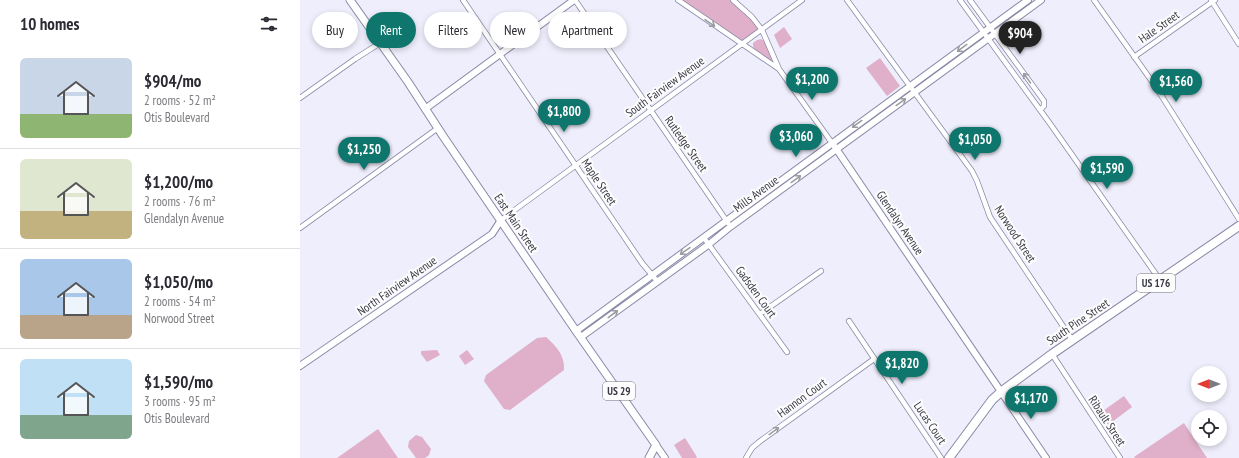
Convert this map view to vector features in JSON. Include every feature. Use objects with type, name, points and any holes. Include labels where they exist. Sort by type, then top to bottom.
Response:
[{"type":"highway","name":"South Pine Street","points":[[950,458],[992,401],[1002,391],[1052,354],[1239,226]]},
{"type":"main road","name":"East Main Street","points":[[350,0],[366,23]]},
{"type":"main road","name":"East Main Street","points":[[383,48],[656,445]]},
{"type":"main road","points":[[650,458],[656,445]]},
{"type":"street","name":"Maple Street","points":[[463,0],[657,281]]},
{"type":"street","points":[[425,109],[574,0]]},
{"type":"street","name":"Rutledge Street","points":[[574,0],[730,227]]},
{"type":"street","name":"Glendalyn Avenue","points":[[678,0],[779,69]]},
{"type":"street","name":"Glendalyn Avenue","points":[[733,0],[752,17],[762,30],[779,69],[832,143],[1002,391],[1046,458]]},
{"type":"street","name":"South Fairview Avenue","points":[[501,220],[802,0]]},
{"type":"street","name":"Norwood Street","points":[[847,0],[972,171],[990,217],[1073,341]]},
{"type":"street","points":[[960,0],[1160,280]]},
{"type":"street","points":[[970,0],[1044,101],[1044,106],[1040,110]]},
{"type":"street","name":"Mills Avenue","points":[[576,330],[1028,0]]},
{"type":"street","name":"Mills Avenue","points":[[581,337],[1041,0]]},
{"type":"street","points":[[1094,0],[1156,87],[1239,219]]},
{"type":"street","points":[[1213,1],[1239,44]]},
{"type":"street","name":"Hale Street","points":[[1134,57],[1213,1]]},
{"type":"street","points":[[300,98],[372,48]]},
{"type":"street","points":[[300,228],[438,128]]},
{"type":"street","name":"North Fairview Avenue","points":[[300,366],[492,234],[501,220]]},
{"type":"street","name":"Gadsden Court","points":[[704,238],[787,352]]},
{"type":"street","points":[[760,314],[821,271]]},
{"type":"street","name":"Lucas Court","points":[[849,321],[941,458]]},
{"type":"street","name":"Ribault Street","points":[[1052,354],[1117,457]]},
{"type":"street","name":"Hannon Court","points":[[746,458],[752,448],[759,442],[874,358]]},
{"type":"street","name":"East Main Street","points":[[656,445],[665,458]]},
{"type":"shaded area","points":[[679,0],[733,0],[762,30],[742,45]]},
{"type":"shaded area","points":[[784,27],[792,39],[780,48],[774,35]]},
{"type":"shaded area","points":[[761,39],[764,41],[772,58],[771,61],[756,52],[754,49],[753,43]]},
{"type":"shaded area","points":[[880,58],[900,86],[887,96],[866,68]]},
{"type":"shaded area","points":[[546,337],[556,347],[561,355],[564,370],[510,410],[504,409],[484,381],[486,375],[537,338]]},
{"type":"shaded area","points":[[437,350],[440,355],[427,362],[421,354],[421,351]]},
{"type":"shaded area","points":[[467,350],[474,359],[465,365],[459,356]]},
{"type":"shaded area","points":[[1124,396],[1132,407],[1108,425],[1100,413]]},
{"type":"shaded area","points":[[1184,423],[1191,434],[1191,446],[1199,446],[1207,458],[1135,458],[1134,457]]},
{"type":"shaded area","points":[[378,429],[398,458],[337,458]]},
{"type":"shaded area","points":[[416,435],[422,437],[431,449],[429,455],[425,458],[416,458],[408,447],[409,441]]},
{"type":"shaded area","points":[[685,438],[697,457],[696,458],[682,458],[674,445]]}]
